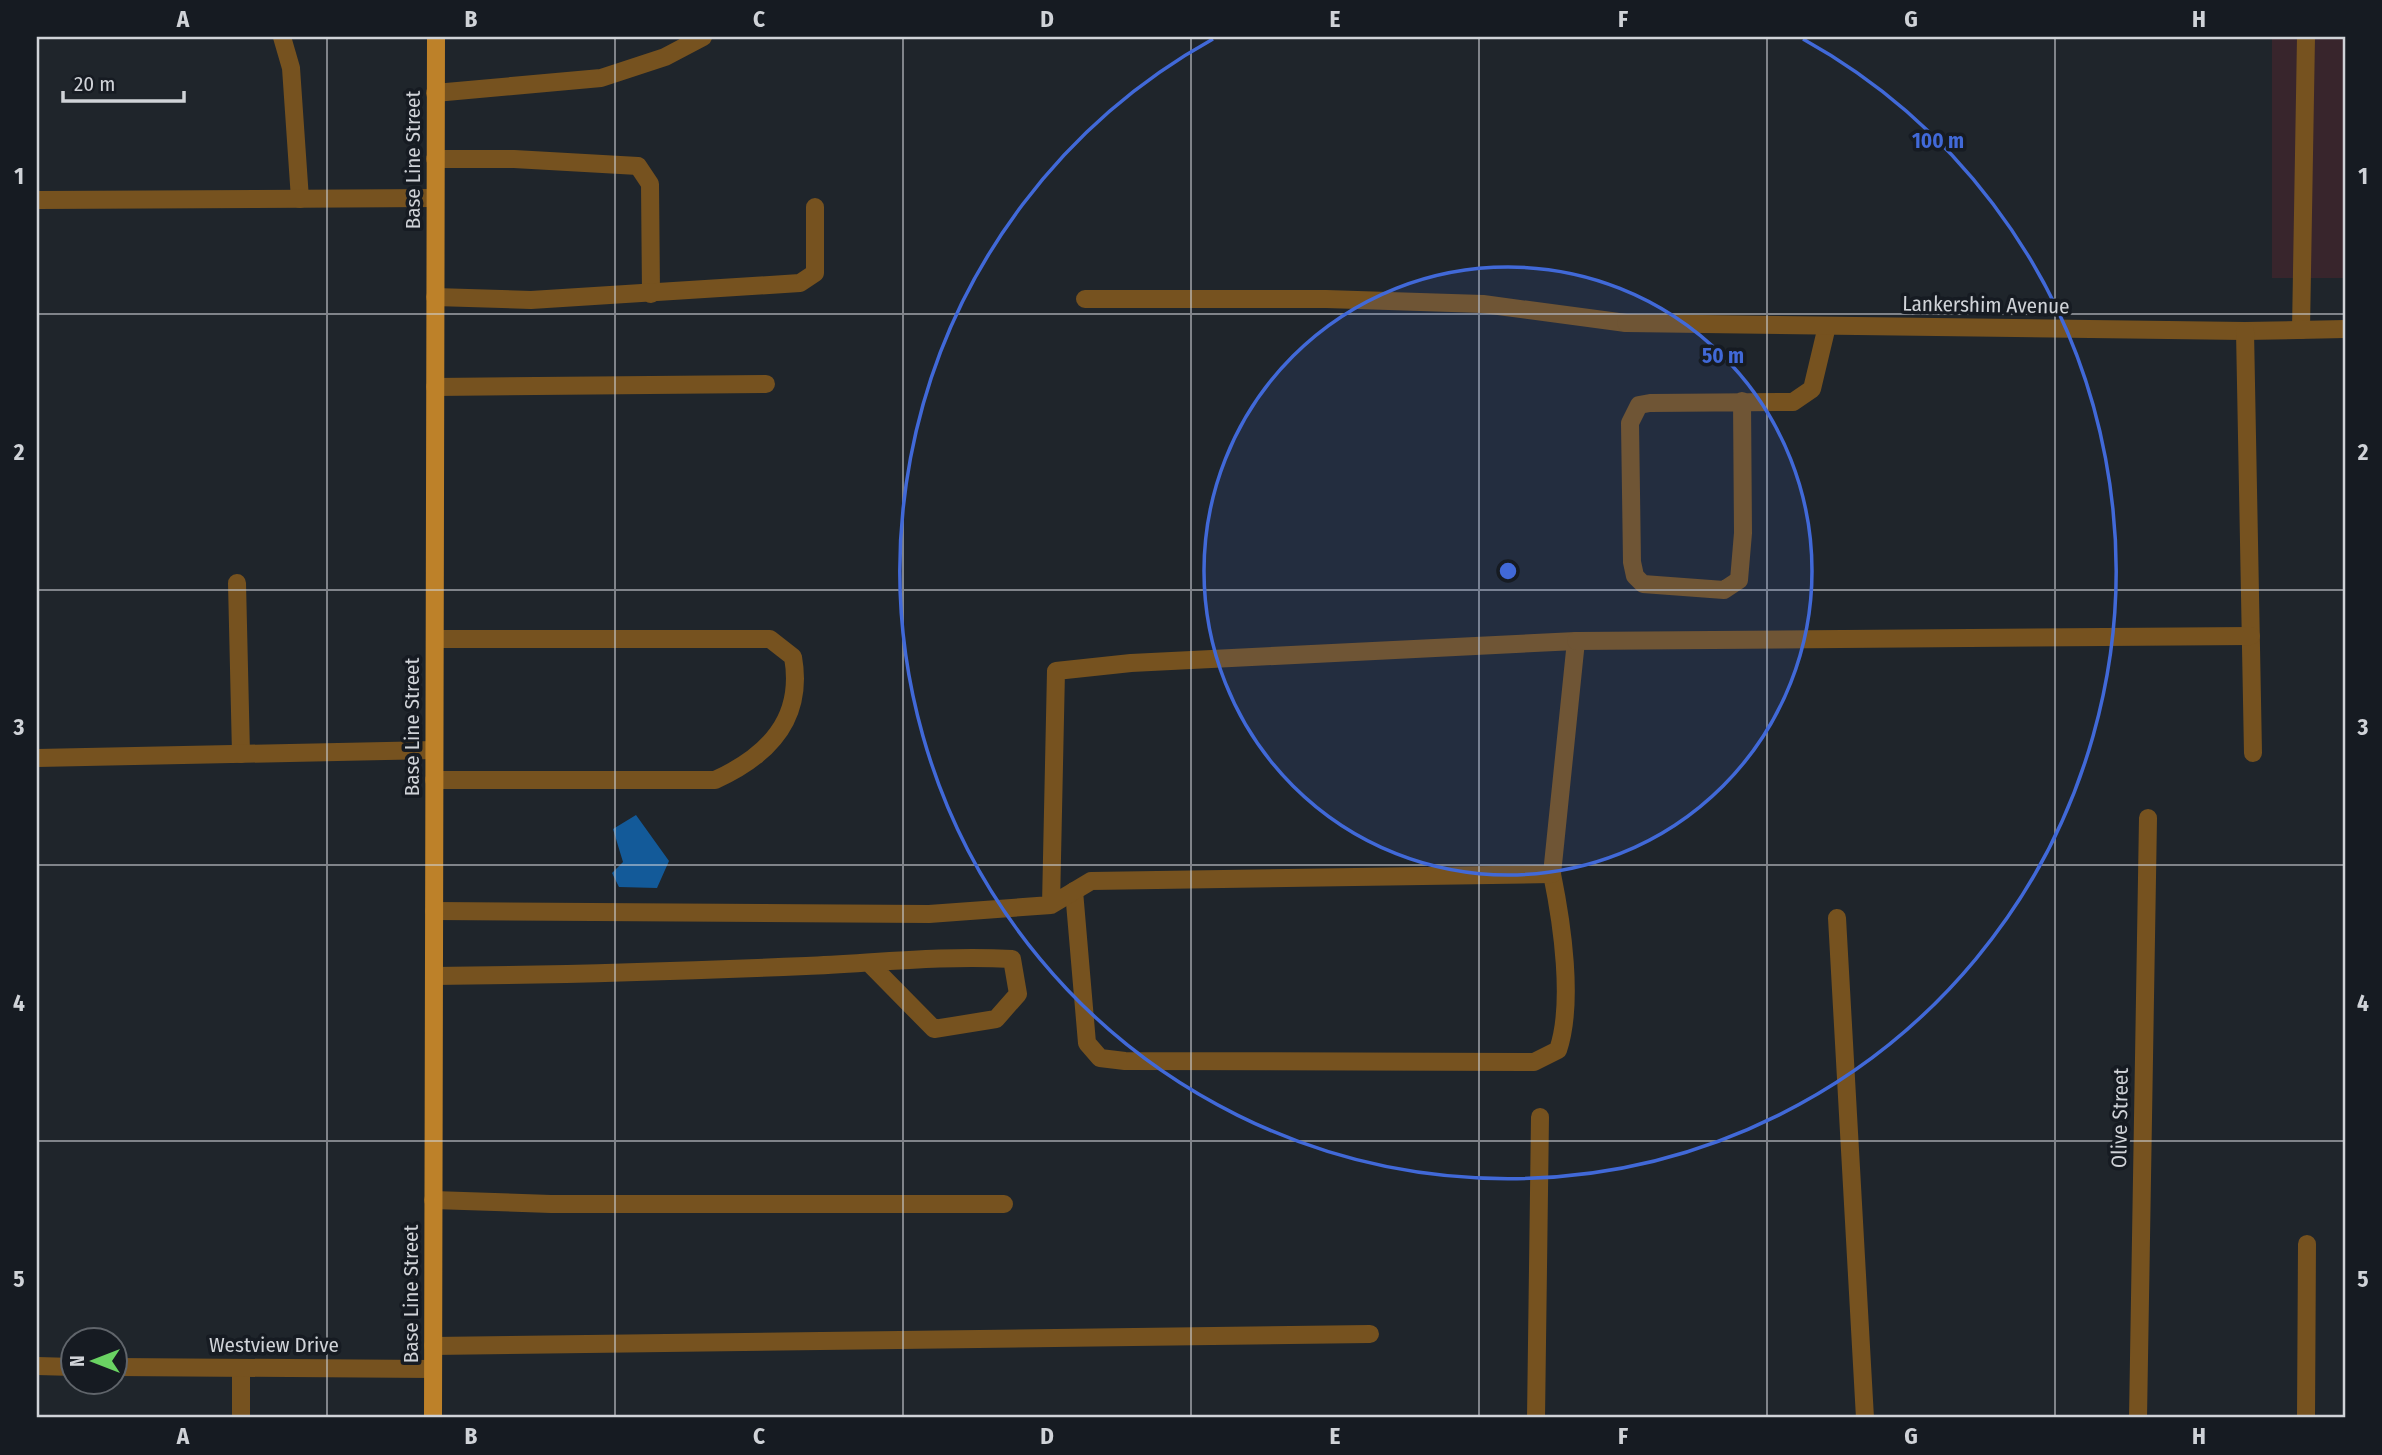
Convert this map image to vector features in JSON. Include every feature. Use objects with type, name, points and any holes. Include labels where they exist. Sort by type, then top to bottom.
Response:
[{"type":"main road","name":"Base Line Street","points":[[433,1418],[436,37]]},
{"type":"street","points":[[282,37],[290,68],[300,199]]},
{"type":"street","points":[[435,93],[601,78],[665,57],[703,37]]},
{"type":"street","points":[[2301,330],[2306,37]]},
{"type":"street","points":[[435,159],[522,159],[638,166],[650,184],[651,294]]},
{"type":"street","points":[[37,200],[435,198]]},
{"type":"street","points":[[435,297],[514,301],[800,283],[815,273],[815,207]]},
{"type":"street","name":"Lankershim Avenue","points":[[1085,299],[1326,299],[1483,304],[1626,323],[2245,331],[2345,329]]},
{"type":"street","points":[[1742,401],[1743,533],[1739,580],[1724,590],[1643,584],[1635,576],[1632,562],[1630,423],[1633,411],[1639,405],[1650,403],[1742,401],[1793,402],[1812,389],[1828,326]]},
{"type":"street","points":[[2245,331],[2253,754]]},
{"type":"street","points":[[435,387],[766,384]]},
{"type":"street","points":[[237,583],[241,754]]},
{"type":"street","points":[[1051,905],[1056,671],[1131,663],[1576,641],[2251,636]]},
{"type":"street","points":[[434,780],[715,780],[744,766],[767,746],[786,723],[797,681],[793,657],[770,639],[435,639]]},
{"type":"street","points":[[1074,891],[1087,1043],[1100,1059],[1534,1062],[1558,1050],[1564,1031],[1563,928],[1552,874],[1576,641]]},
{"type":"street","points":[[37,758],[434,750]]},
{"type":"street","name":"Olive Street","points":[[2138,1418],[2148,818]]},
{"type":"street","points":[[434,911],[929,914],[1051,905],[1091,881],[1552,874]]},
{"type":"street","points":[[1837,918],[1865,1418]]},
{"type":"street","points":[[434,976],[566,976],[869,963],[960,956],[1013,959],[1018,994],[996,1019],[934,1029],[869,963]]},
{"type":"street","points":[[1536,1418],[1540,1117]]},
{"type":"street","points":[[433,1200],[551,1204],[1004,1204]]},
{"type":"street","points":[[2306,1418],[2307,1244]]},
{"type":"street","points":[[433,1346],[762,1343],[956,1337],[1370,1334]]},
{"type":"street","points":[[37,1366],[60,1367]]},
{"type":"street","name":"Westview Drive","points":[[130,1367],[433,1368]]},
{"type":"street","points":[[241,1368],[241,1418]]},
{"type":"shaded area","points":[[2272,37],[2345,37],[2345,278],[2272,278]]},
{"type":"water","points":[[636,815],[669,861],[657,888],[619,887],[612,873],[623,862],[613,829]]}]
